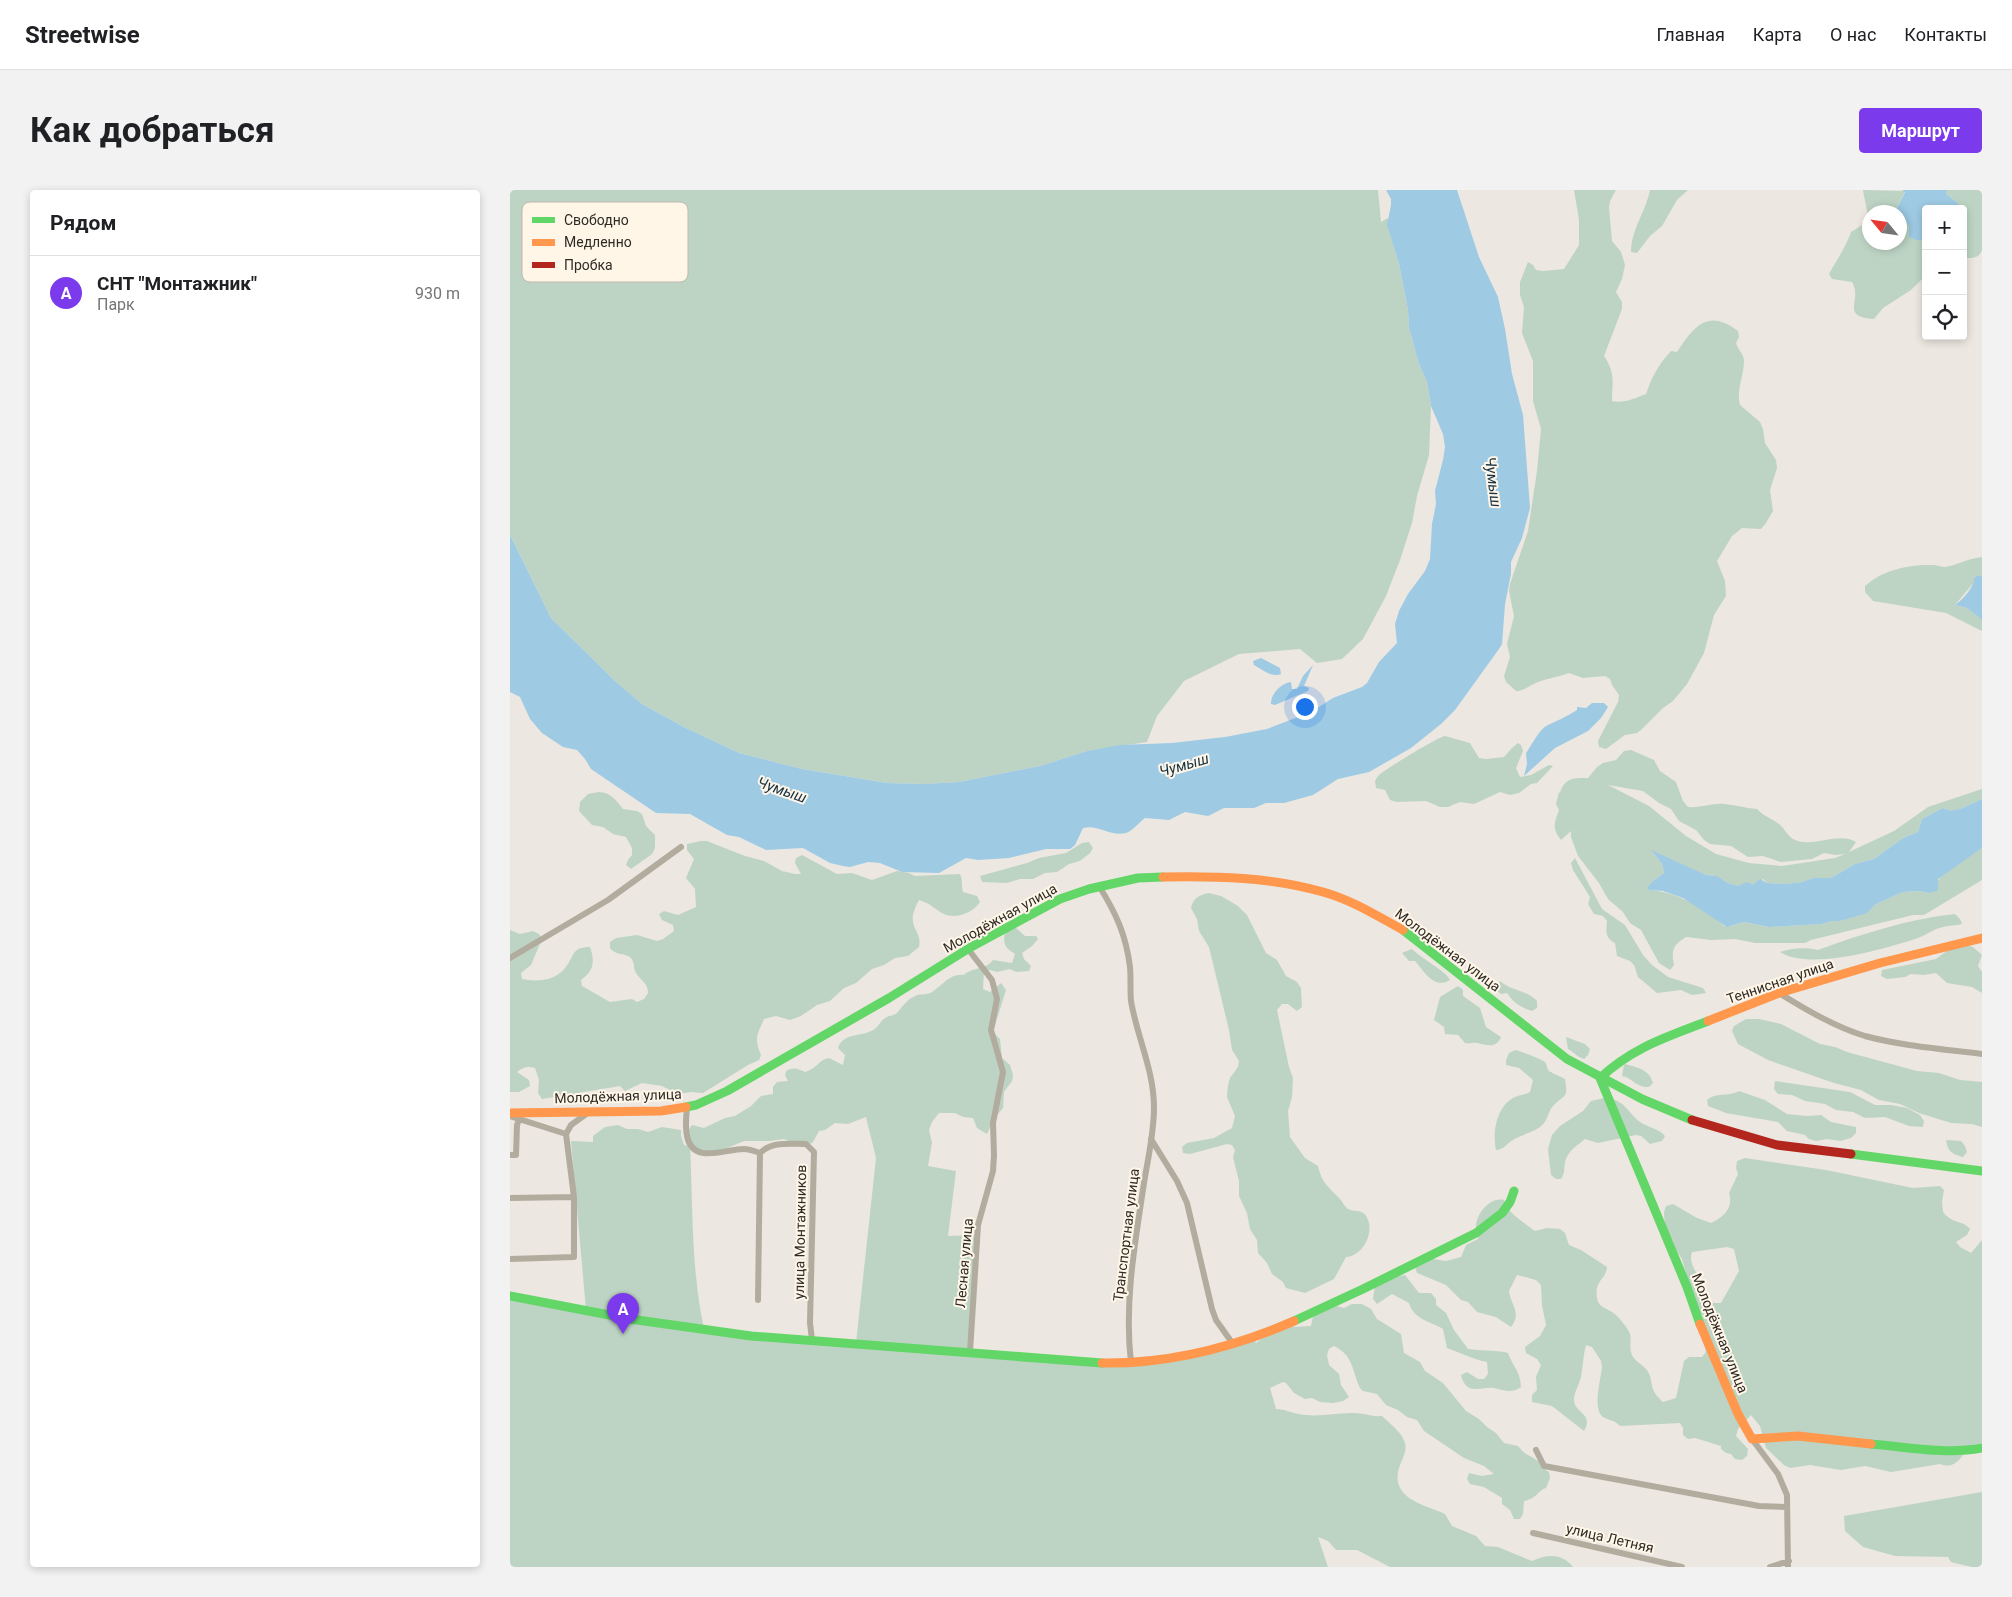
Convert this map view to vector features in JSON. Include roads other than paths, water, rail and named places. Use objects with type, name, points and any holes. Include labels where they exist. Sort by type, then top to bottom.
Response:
[{"type":"street","points":[[510,958],[608,900],[681,847]]},
{"type":"street","name":"Молодёжная улица","points":[[510,1114],[661,1111],[687,1108],[710,1100],[727,1091],[889,998],[968,949],[1060,899],[1100,886],[1138,878],[1158,876],[1246,878],[1302,886],[1360,906],[1406,932],[1542,1041],[1600,1078],[1642,1099],[1705,1125],[1769,1143],[1982,1171]]},
{"type":"street","name":"Транспортная улица","points":[[1100,886],[1117,915],[1125,941],[1130,966],[1131,1001],[1146,1054],[1154,1109],[1130,1288],[1129,1341],[1131,1363]]},
{"type":"street","name":"Теннисная улица","points":[[1600,1078],[1615,1064],[1642,1047],[1779,993],[1880,963],[1982,938]]},
{"type":"street","name":"Лесная улица","points":[[968,949],[992,980],[997,999],[991,1030],[1002,1072],[993,1123],[994,1155],[992,1171],[978,1225],[970,1352]]},
{"type":"street","points":[[1779,993],[1836,1024],[1863,1035],[1893,1042],[1982,1054]]},
{"type":"street","name":"Молодёжная улица","points":[[1600,1078],[1687,1287],[1708,1346],[1738,1414],[1752,1439]]},
{"type":"street","points":[[687,1108],[686,1134],[690,1146],[698,1152],[714,1154],[746,1149],[760,1153],[758,1300]]},
{"type":"street","points":[[510,1260],[574,1258],[574,1197],[566,1134],[571,1125],[590,1111]]},
{"type":"street","points":[[510,1114],[519,1120],[566,1134]]},
{"type":"street","points":[[510,1155],[516,1155],[517,1125],[519,1120]]},
{"type":"street","points":[[1151,1140],[1177,1181],[1187,1202],[1212,1309],[1216,1320],[1233,1344]]},
{"type":"street","name":"улица Монтажников","points":[[760,1153],[766,1146],[784,1144],[806,1144],[814,1152],[810,1323],[812,1340]]},
{"type":"street","points":[[510,1296],[680,1326],[752,1336],[1022,1356],[1069,1362],[1147,1363],[1185,1357],[1254,1339],[1303,1317],[1478,1232],[1510,1204],[1514,1197],[1514,1191]]},
{"type":"street","points":[[510,1198],[574,1197]]},
{"type":"street","points":[[1752,1439],[1798,1436],[1924,1449],[1971,1450],[1982,1448]]},
{"type":"street","points":[[1752,1439],[1778,1474],[1787,1495],[1788,1564],[1770,1567]]},
{"type":"street","points":[[1536,1450],[1544,1466],[1759,1506],[1787,1507]]},
{"type":"street","name":"улица Летняя","points":[[1533,1533],[1682,1567]]},
{"type":"water","name":"Чумыш","points":[[1386,190],[1457,190],[1479,257],[1498,297],[1512,374],[1523,415],[1530,508],[1522,538],[1511,562],[1502,644],[1455,710],[1411,748],[1369,772],[1338,779],[1313,795],[1284,803],[1266,803],[1254,808],[1224,808],[1208,816],[1185,812],[1169,820],[1145,818],[1131,830],[1120,834],[1088,827],[1083,828],[1075,845],[1070,849],[1046,849],[1009,858],[978,860],[966,858],[939,873],[902,872],[880,863],[868,862],[850,867],[830,863],[803,848],[766,850],[739,837],[727,835],[690,814],[656,813],[591,769],[577,750],[563,747],[542,733],[530,719],[520,697],[510,692],[510,535],[551,618],[616,682],[642,704],[684,727],[739,753],[802,769],[887,783],[959,782],[1040,766],[1087,751],[1120,745],[1172,743],[1225,737],[1267,729],[1311,712],[1333,698],[1362,687],[1367,683],[1379,662],[1397,643],[1395,624],[1399,611],[1408,594],[1425,571],[1430,559],[1432,524],[1436,504],[1435,491],[1445,447],[1443,434],[1431,406],[1427,382],[1419,364],[1409,328],[1408,310],[1399,264],[1387,225],[1391,199]]},
{"type":"water","points":[[1902,190],[1947,190],[1946,194],[1959,205],[1922,205],[1922,240],[1916,240],[1909,237],[1907,205],[1898,205],[1905,192]]},
{"type":"water","points":[[1982,576],[1982,620],[1967,608],[1955,605],[1968,593],[1974,578]]},
{"type":"water","points":[[1261,658],[1280,668],[1281,674],[1270,674],[1254,665],[1253,661]]},
{"type":"water","points":[[1313,665],[1304,686],[1309,688],[1308,691],[1275,705],[1271,704],[1275,692],[1284,684],[1291,682],[1292,689],[1297,689],[1303,676]]},
{"type":"water","points":[[1592,703],[1604,703],[1608,707],[1601,718],[1588,731],[1555,748],[1524,776],[1527,764],[1526,753],[1542,730],[1577,710],[1577,707],[1586,708]]},
{"type":"water","points":[[1982,799],[1982,848],[1938,879],[1937,891],[1928,893],[1921,891],[1903,892],[1876,904],[1867,913],[1840,921],[1769,927],[1744,922],[1727,927],[1683,898],[1647,888],[1664,873],[1662,864],[1651,850],[1706,875],[1717,876],[1728,883],[1738,886],[1747,882],[1753,885],[1760,879],[1767,883],[1785,884],[1802,882],[1813,878],[1831,878],[1855,864],[1874,859],[1903,838],[1918,832],[1922,819],[1943,808],[1957,810]]},
{"type":"place","name":"СНТ \"Монтажник\"","points":[[623,1334]]}]
